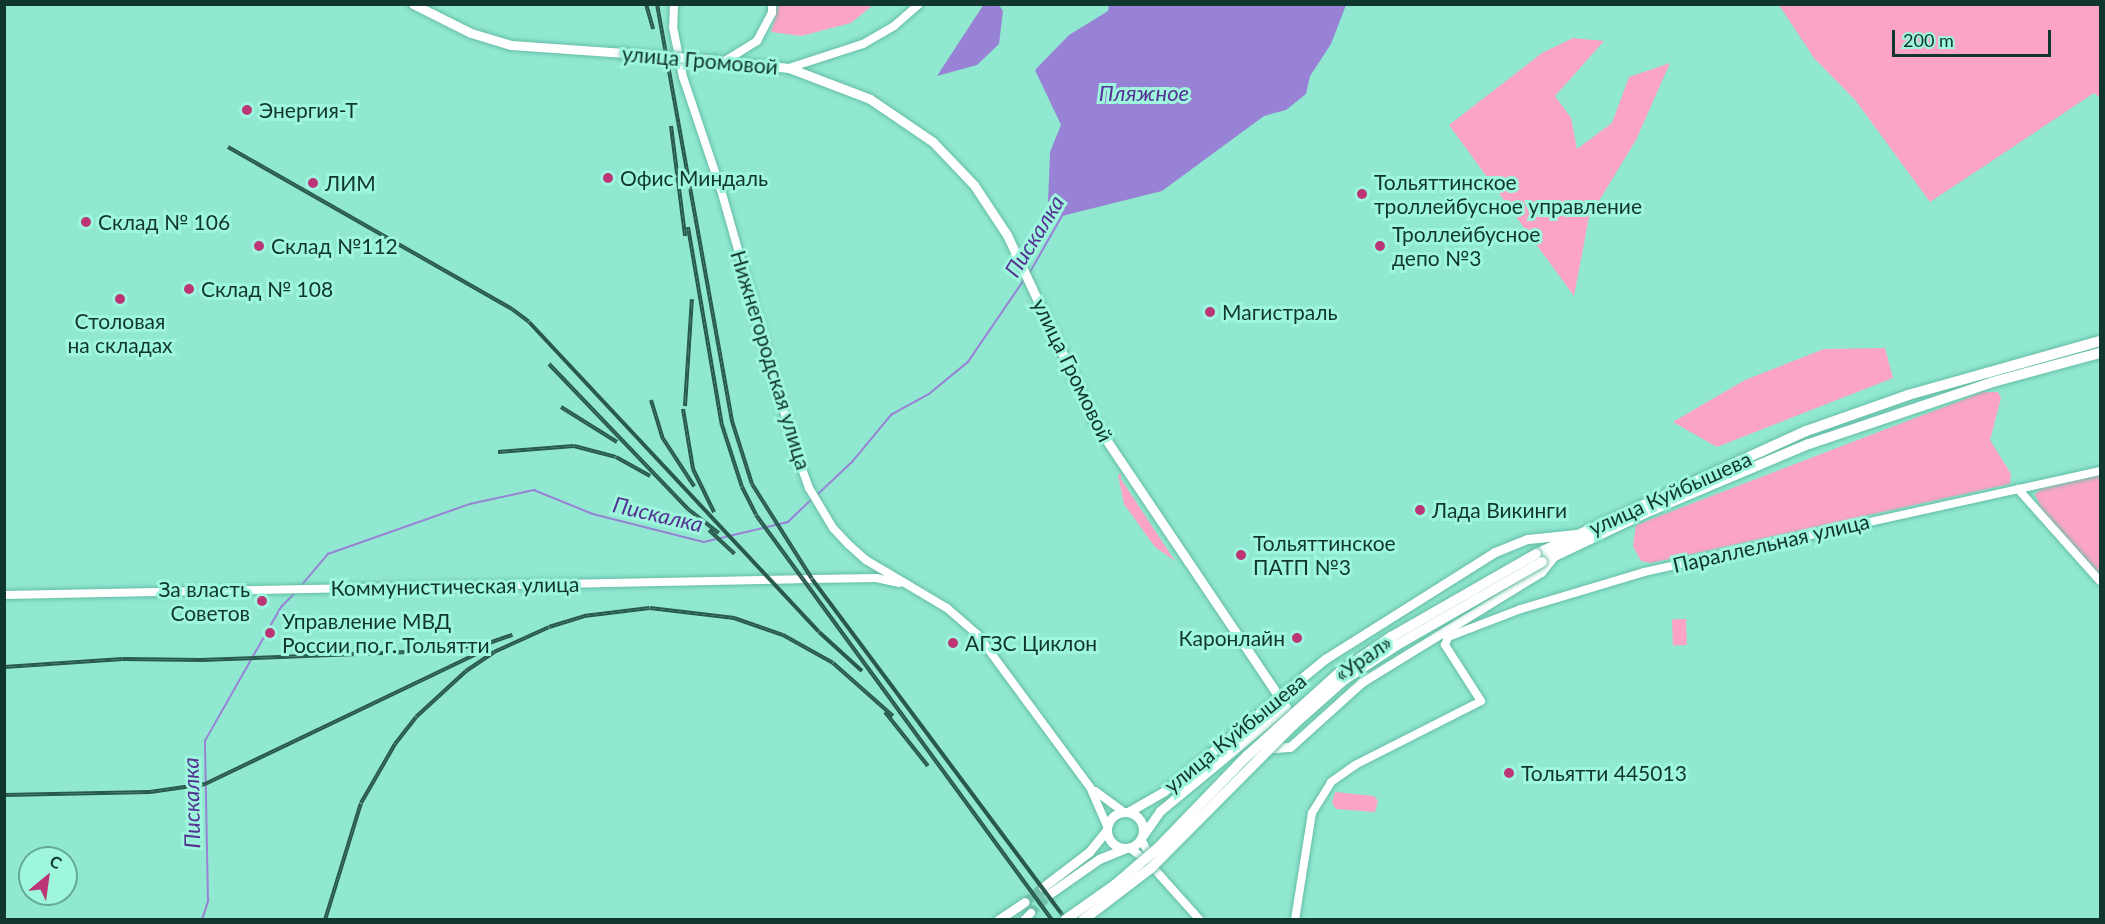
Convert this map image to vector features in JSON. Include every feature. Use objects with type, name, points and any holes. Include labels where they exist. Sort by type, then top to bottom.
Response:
[{"type":"highway","name":"улица Куйбышева","points":[[1583,532],[1806,432],[1918,392],[2100,341]]},
{"type":"highway","name":"улица Куйбышева","points":[[1555,555],[1643,514],[1809,444],[1982,386],[2100,353]]},
{"type":"highway","name":"«Урал»","points":[[1083,920],[1151,868],[1293,725],[1345,679],[1424,628],[1583,532]]},
{"type":"highway","points":[[1539,558],[1555,555]]},
{"type":"highway","name":"«Урал»","points":[[1065,920],[1116,884],[1159,847],[1247,756],[1340,672],[1391,637],[1539,558]]},
{"type":"main road","name":"улица Громовой","points":[[413,4],[471,33],[511,45],[789,68],[870,99],[909,123],[975,185],[1007,235],[1095,423],[1286,707]]},
{"type":"main road","name":"Нижнегородская улица","points":[[674,4],[673,27],[686,87],[721,190],[794,447],[809,488],[833,528],[848,544],[905,585],[947,608],[977,634],[1090,787],[1107,828]]},
{"type":"main road","points":[[725,61],[757,41],[769,20],[772,4]]},
{"type":"main road","points":[[789,68],[863,44],[919,4]]},
{"type":"main road","name":"улица Куйбышева","points":[[1126,812],[1163,792],[1325,659],[1495,552],[1528,539],[1583,532]]},
{"type":"main road","name":"улица Куйбышева","points":[[1239,748],[1275,751],[1290,747],[1362,682],[1541,572],[1555,555]]},
{"type":"main road","name":"Коммунистическая улица","points":[[4,595],[855,578],[905,585]]},
{"type":"main road","name":"улица Куйбышева","points":[[1142,837],[1160,811],[1286,707]]},
{"type":"main road","name":"Нижнегородская улица","points":[[1090,787],[1126,812]]},
{"type":"main road","points":[[1126,812],[1140,820],[1142,837],[1128,848],[1099,859],[1047,893],[1089,852],[1113,816],[1126,812]]},
{"type":"main road","points":[[1107,828],[1112,843],[1128,848]]},
{"type":"main road","points":[[998,920],[1026,911]]},
{"type":"main road","points":[[1010,920],[1026,911]]},
{"type":"street","name":"Параллельная улица","points":[[1295,920],[1312,813],[1331,782],[1355,765],[1481,701],[1445,645],[1448,636],[1521,609],[1644,572],[2100,471]]},
{"type":"street","points":[[2018,489],[2100,581]]},
{"type":"street","points":[[1142,837],[1166,882]]},
{"type":"street","points":[[1128,848],[1166,882],[1200,920]]},
{"type":"shaded area","points":[[778,4],[873,5],[851,23],[801,36],[771,32]]},
{"type":"shaded area","points":[[1779,5],[2100,5],[2100,98],[2094,93],[1930,202],[1856,101],[1814,58]]},
{"type":"shaded area","points":[[1573,38],[1604,41],[1555,96],[1571,118],[1577,149],[1612,123],[1629,77],[1670,63],[1636,140],[1589,217],[1574,296],[1449,125],[1542,53]]},
{"type":"shaded area","points":[[1885,348],[1893,378],[1717,447],[1673,422],[1745,380],[1824,349]]},
{"type":"shaded area","points":[[1983,392],[1998,392],[2001,398],[1990,440],[2011,474],[2010,484],[1651,563],[1641,561],[1633,546],[1636,525]]},
{"type":"shaded area","points":[[1121,473],[1121,479],[1175,561],[1155,547],[1124,504],[1118,475]]},
{"type":"shaded area","points":[[2100,475],[2100,576],[2041,509],[2035,494],[2043,488]]},
{"type":"shaded area","points":[[1672,619],[1686,619],[1687,645],[1673,645]]},
{"type":"shaded area","points":[[1335,792],[1374,796],[1378,801],[1375,812],[1336,809],[1332,803]]},
{"type":"water","points":[[984,4],[999,5],[1003,11],[999,44],[977,65],[937,76]]},
{"type":"water","name":"Пляжное","points":[[1109,4],[1346,5],[1331,44],[1310,76],[1306,94],[1286,110],[1264,116],[1162,191],[1062,216],[1048,203],[1050,152],[1061,125],[1035,70],[1069,35],[1108,11]]},
{"type":"waterway","name":"Пискалка","points":[[1029,274],[1062,216]]},
{"type":"waterway","name":"Пискалка","points":[[818,494],[853,461],[891,415],[929,394],[968,362],[1024,280]]},
{"type":"waterway","name":"Пискалка","points":[[301,586],[328,554],[470,504],[534,490],[593,514],[704,542],[788,522],[812,499]]},
{"type":"waterway","name":"Пискалка","points":[[202,920],[208,901],[205,741],[281,607],[296,592]]},
{"type":"tunnel","points":[[1025,902],[1043,887]]},
{"type":"tunnel","points":[[1025,909],[1049,894]]},
{"type":"tunnel","points":[[1031,913],[1049,897]]},
{"type":"railway","points":[[646,4],[653,29]]},
{"type":"railway","points":[[657,4],[732,421],[752,484],[812,579],[1066,920]]},
{"type":"railway","points":[[671,126],[685,236]]},
{"type":"railway","points":[[228,147],[512,309],[529,322],[819,632],[862,671]]},
{"type":"railway","points":[[688,227],[722,425],[742,487],[756,515],[1052,920]]},
{"type":"railway","points":[[685,406],[692,299]]},
{"type":"railway","points":[[549,364],[688,509],[719,533]]},
{"type":"railway","points":[[651,400],[662,437],[694,486]]},
{"type":"railway","points":[[561,407],[617,442]]},
{"type":"railway","points":[[683,409],[693,469],[714,512]]},
{"type":"railway","points":[[498,452],[574,446],[616,457],[650,476]]},
{"type":"railway","points":[[709,530],[735,554]]},
{"type":"railway","points":[[325,920],[361,803],[395,744],[416,717],[466,671],[494,652],[549,627],[584,616],[650,608],[734,618],[783,635],[833,663],[893,716]]},
{"type":"railway","points":[[4,667],[123,659],[201,660],[434,651],[486,644],[512,635]]},
{"type":"railway","points":[[4,795],[150,792],[205,784],[487,649]]},
{"type":"railway","points":[[885,712],[928,766]]},
{"type":"place","name":"Энергия-Т","points":[[247,110]]},
{"type":"place","name":"Офис Миндаль","points":[[608,178]]},
{"type":"place","name":"ЛИМ","points":[[313,183]]},
{"type":"place","name":"Тольяттинское троллейбусное управление","points":[[1362,194]]},
{"type":"place","name":"Склад № 106","points":[[86,222]]},
{"type":"place","name":"Склад №112","points":[[259,246]]},
{"type":"place","name":"Троллейбусное депо №3","points":[[1380,246]]},
{"type":"place","name":"Склад № 108","points":[[189,289]]},
{"type":"place","name":"Столовая на складах","points":[[120,299]]},
{"type":"place","name":"Магистраль","points":[[1210,312]]},
{"type":"place","name":"Лада Викинги","points":[[1420,510]]},
{"type":"place","name":"Тольяттинское ПАТП №3","points":[[1241,555]]},
{"type":"place","name":"За власть Советов","points":[[262,601]]},
{"type":"place","name":"Управление МВД России по г. Тольятти","points":[[270,633]]},
{"type":"place","name":"Каронлайн","points":[[1297,638]]},
{"type":"place","name":"АГЗС Циклон","points":[[953,643]]},
{"type":"place","name":"Тольятти 445013","points":[[1509,773]]}]
